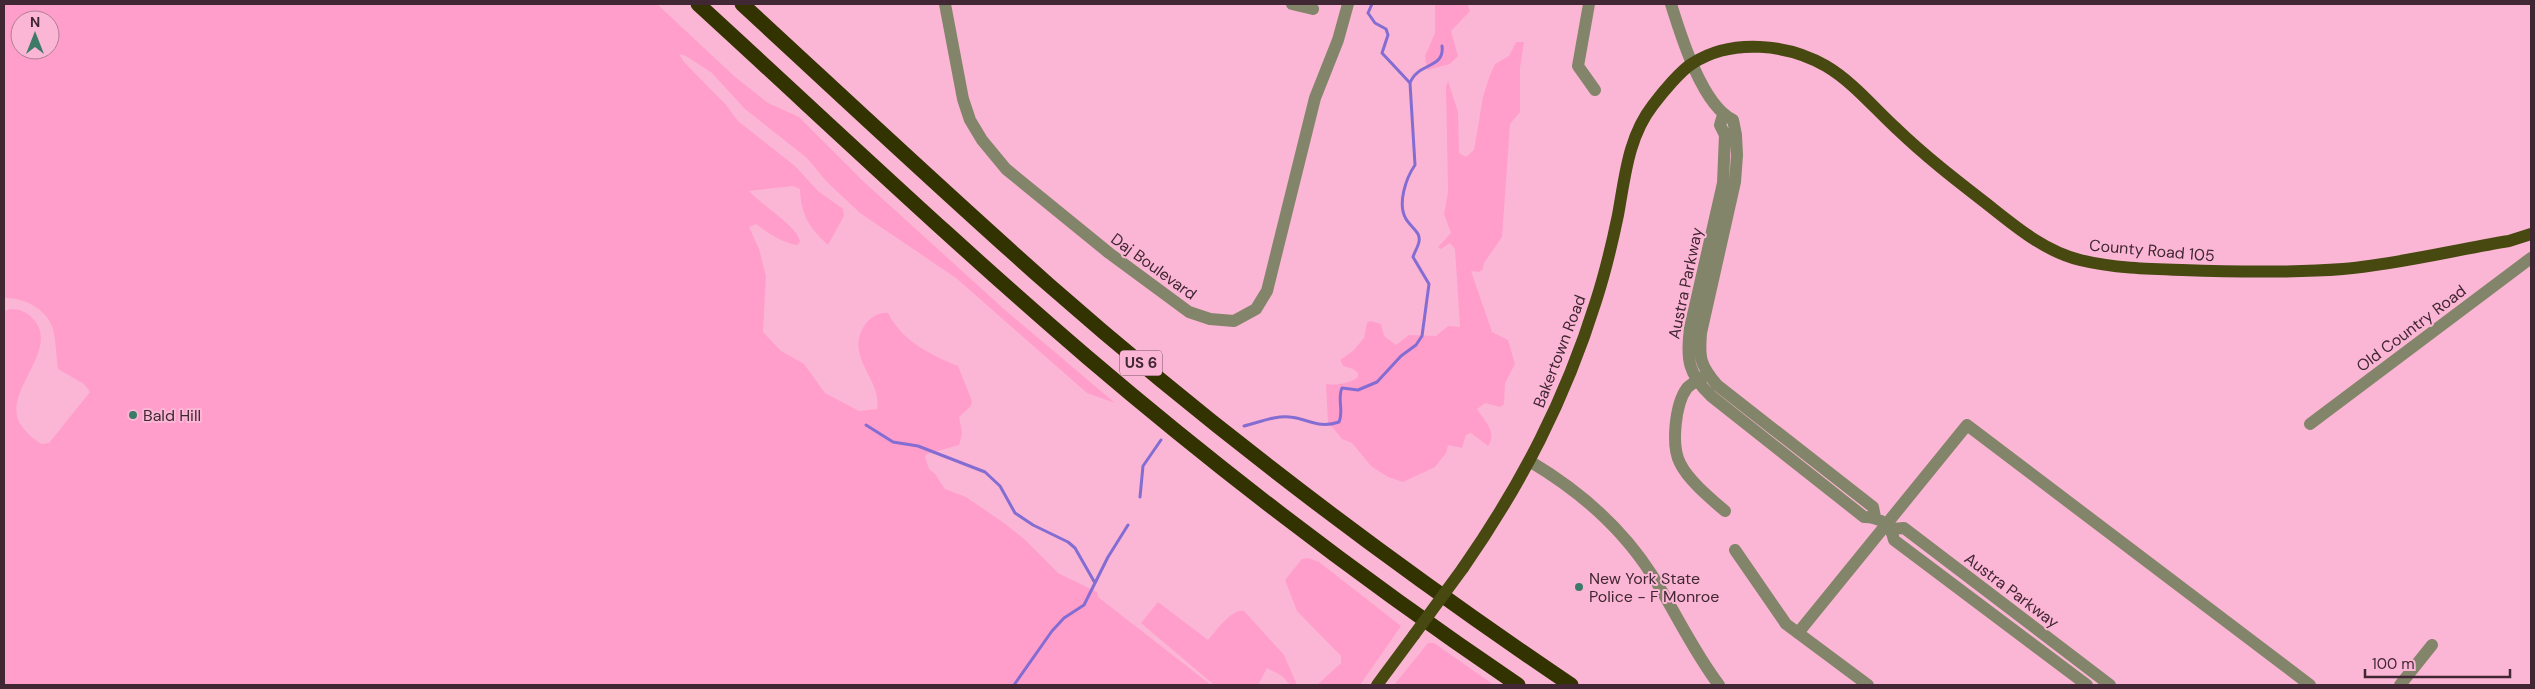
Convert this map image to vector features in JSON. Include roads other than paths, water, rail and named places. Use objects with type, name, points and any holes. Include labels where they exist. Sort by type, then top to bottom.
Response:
[{"type":"highway","name":"US 6","points":[[698,4],[962,247],[1128,391],[1301,529],[1416,614],[1518,685]]},
{"type":"highway","name":"US 6","points":[[742,4],[1004,245],[1170,387],[1383,554],[1571,685]]},
{"type":"main road","name":"County Road 105","points":[[1690,64],[1729,50],[1770,46],[1823,64],[1840,75],[1941,168],[2033,240],[2062,254],[2104,265],[2246,272],[2342,269],[2500,242],[2531,234]]},
{"type":"main road","name":"Bakertown Road","points":[[1377,685],[1463,568],[1508,501],[1531,462],[1571,372],[1597,298],[1612,241],[1631,144],[1651,107],[1690,64]]},
{"type":"street","name":"Daj Boulevard","points":[[946,4],[963,99],[970,120],[982,140],[1006,169],[1108,253],[1189,312],[1210,319],[1234,321],[1256,310],[1267,291],[1315,98],[1338,40],[1348,4]]},
{"type":"street","points":[[1292,4],[1313,9]]},
{"type":"street","points":[[1589,4],[1578,66],[1595,90]]},
{"type":"street","points":[[1671,4],[1690,64]]},
{"type":"street","name":"Austra Parkway","points":[[1690,64],[1723,116],[1733,120],[1737,155],[1734,182],[1701,333],[1699,353],[1702,366],[1716,385],[1873,507],[1875,517]]},
{"type":"street","name":"Austra Parkway","points":[[1723,116],[1720,125],[1725,135],[1723,183],[1690,328],[1687,349],[1696,381],[1711,396],[1864,517],[1875,517],[1889,527],[1904,528],[2110,685]]},
{"type":"street","name":"Old Country Road","points":[[2310,424],[2531,258]]},
{"type":"street","points":[[1707,374],[1687,388],[1676,417],[1674,442],[1680,464],[1705,494],[1725,511]]},
{"type":"street","points":[[1798,633],[1889,527],[1967,425],[2310,685]]},
{"type":"street","points":[[1531,462],[1583,498],[1630,545],[1652,575],[1698,654],[1720,685]]},
{"type":"street","name":"Austra Parkway","points":[[1889,527],[1894,540],[2087,685]]},
{"type":"street","points":[[1735,550],[1786,624],[1868,685]]},
{"type":"street","points":[[2400,685],[2432,646]]},
{"type":"waterway","points":[[1244,426],[1284,417],[1297,418],[1319,424],[1339,422],[1342,388],[1358,390],[1377,382],[1401,356],[1416,345],[1422,336],[1429,284],[1413,257],[1419,243],[1419,237],[1406,219],[1402,206],[1406,184],[1415,165],[1410,83],[1382,53],[1388,35],[1386,29],[1375,23],[1368,13],[1372,4]]},
{"type":"waterway","points":[[1410,83],[1414,76],[1439,59],[1442,53],[1442,46]]},
{"type":"waterway","points":[[866,425],[893,442],[918,446],[985,472],[1000,486],[1015,513],[1033,525],[1068,542],[1075,548],[1095,583]]},
{"type":"waterway","points":[[1140,497],[1143,466],[1161,440]]},
{"type":"waterway","points":[[1014,685],[1052,631],[1064,618],[1084,605],[1108,557],[1128,525]]},
{"type":"place","name":"Bald Hill","points":[[133,415]]},
{"type":"place","name":"New York State Police - F Monroe","points":[[1579,587]]}]
